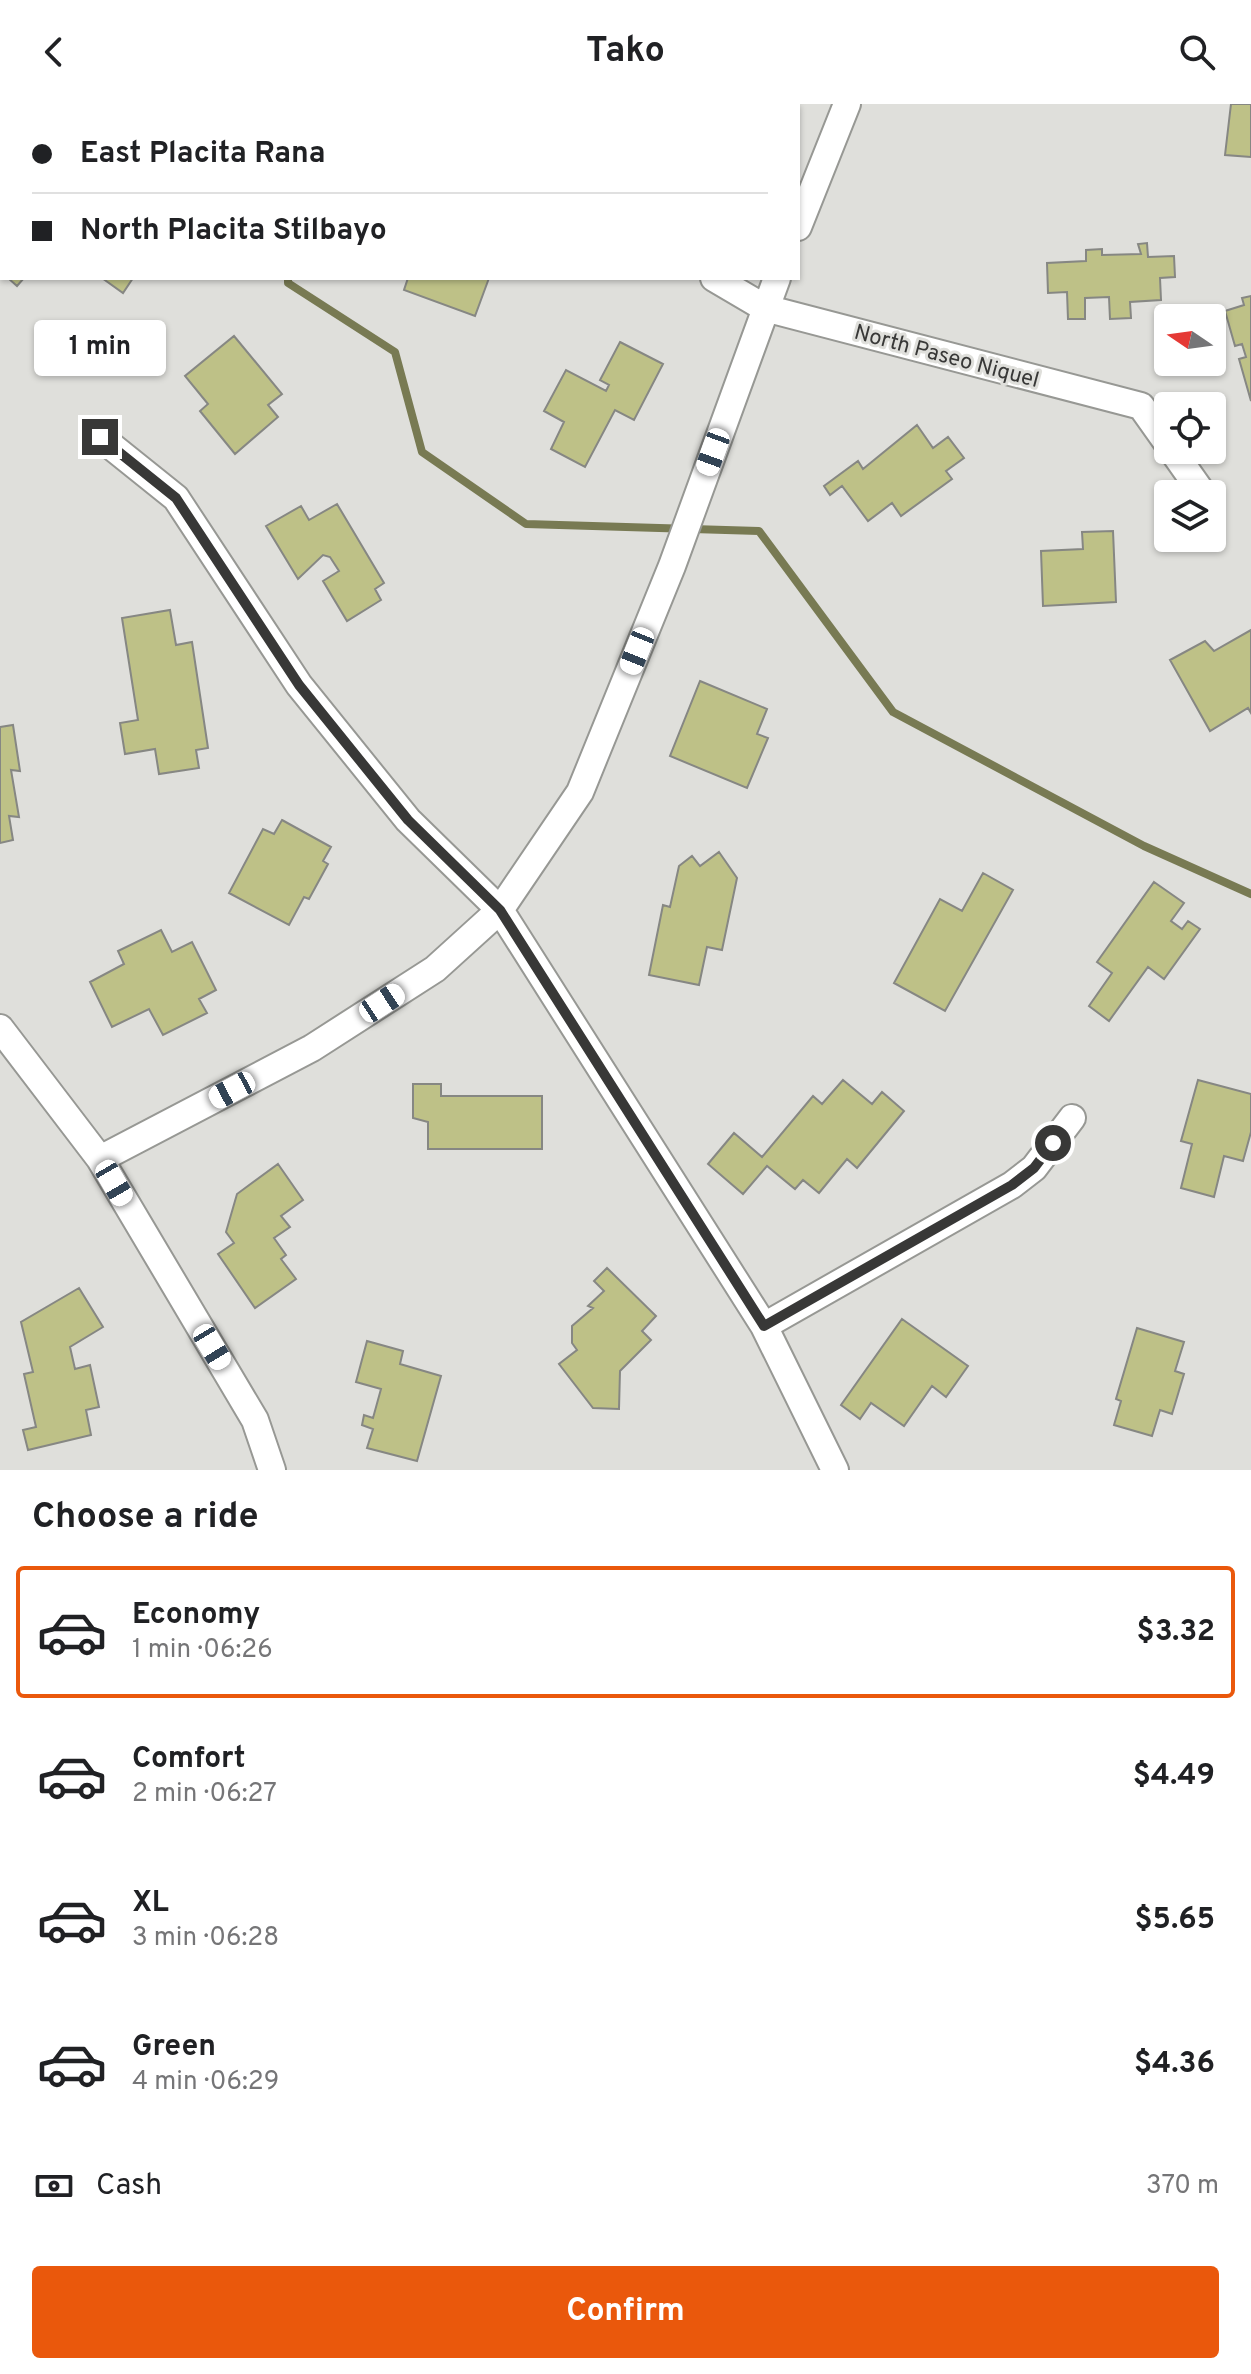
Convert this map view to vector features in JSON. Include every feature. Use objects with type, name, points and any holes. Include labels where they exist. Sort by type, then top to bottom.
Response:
[{"type":"street","points":[[800,222],[847,104]]},
{"type":"street","name":"North Paseo Niquel","points":[[717,280],[765,308],[1141,406],[1154,424]]},
{"type":"street","points":[[100,1159],[312,1048],[435,969],[500,910],[580,792],[672,566],[776,280]]},
{"type":"street","points":[[100,437],[176,498],[299,685],[408,820],[500,910],[764,1326],[835,1470]]},
{"type":"street","points":[[0,1028],[100,1159],[255,1420],[272,1470]]},
{"type":"street","points":[[764,1326],[1012,1185],[1034,1168],[1072,1118]]},
{"type":"building","points":[[1231,104],[1251,104],[1251,157],[1225,155]]},
{"type":"building","points":[[1147,243],[1148,257],[1174,256],[1175,277],[1160,278],[1161,300],[1130,302],[1131,318],[1110,319],[1109,297],[1085,298],[1085,319],[1068,319],[1067,292],[1048,293],[1047,263],[1086,261],[1086,250],[1102,249],[1102,255],[1141,254],[1138,244]]},
{"type":"building","points":[[105,280],[132,280],[123,293]]},
{"type":"building","points":[[407,280],[488,280],[475,316],[404,290]]},
{"type":"building","points":[[1251,296],[1251,401],[1239,359],[1246,357],[1242,344],[1235,346],[1226,314],[1226,311],[1244,305],[1242,298]]},
{"type":"building","points":[[234,336],[282,394],[268,405],[278,417],[235,454],[200,411],[208,404],[185,376]]},
{"type":"building","points":[[620,342],[663,364],[634,420],[615,410],[585,467],[551,449],[564,422],[544,411],[566,370],[606,391],[609,385],[600,380]]},
{"type":"building","points":[[917,425],[933,448],[948,437],[964,458],[946,471],[952,479],[901,516],[892,503],[868,521],[842,486],[830,495],[824,486],[858,461],[863,469]]},
{"type":"building","points":[[337,504],[384,583],[375,589],[381,600],[347,621],[323,581],[339,571],[330,557],[323,555],[298,579],[266,526],[301,506],[309,520]]},
{"type":"building","points":[[1113,531],[1116,602],[1043,606],[1041,551],[1083,549],[1082,532]]},
{"type":"building","points":[[170,610],[176,645],[192,642],[208,748],[196,750],[199,768],[159,774],[155,749],[125,754],[120,723],[138,720],[122,618]]},
{"type":"building","points":[[1251,630],[1251,713],[1248,708],[1210,731],[1170,660],[1205,641],[1214,651]]},
{"type":"building","points":[[700,681],[767,709],[757,734],[768,738],[747,788],[670,756]]},
{"type":"building","points":[[13,725],[20,771],[11,770],[19,817],[9,816],[13,840],[0,843],[0,727]]},
{"type":"building","points":[[282,820],[331,847],[323,861],[328,864],[309,899],[304,897],[289,925],[229,893],[263,829],[274,834]]},
{"type":"building","points":[[719,852],[737,878],[722,950],[707,947],[699,985],[649,975],[663,905],[670,907],[679,866],[692,856],[700,866]]},
{"type":"building","points":[[983,873],[1013,890],[945,1011],[894,983],[940,899],[962,911]]},
{"type":"building","points":[[1154,882],[1184,903],[1171,921],[1182,929],[1188,921],[1200,929],[1164,979],[1148,967],[1109,1021],[1089,1006],[1112,973],[1097,962]]},
{"type":"building","points":[[161,930],[172,952],[192,942],[216,990],[199,999],[207,1013],[163,1035],[149,1009],[112,1027],[90,982],[124,964],[118,951]]},
{"type":"building","points":[[843,1080],[872,1104],[882,1092],[904,1111],[857,1168],[847,1159],[819,1193],[803,1180],[795,1189],[767,1166],[743,1194],[708,1164],[734,1133],[762,1157],[813,1096],[822,1104]]},
{"type":"building","points":[[1198,1080],[1251,1094],[1251,1132],[1243,1161],[1224,1156],[1214,1197],[1181,1188],[1192,1144],[1181,1141]]},
{"type":"building","points":[[413,1084],[441,1084],[441,1096],[542,1096],[542,1149],[428,1149],[428,1122],[413,1118]]},
{"type":"building","points":[[278,1164],[303,1200],[281,1216],[290,1227],[274,1238],[286,1255],[281,1259],[296,1279],[255,1308],[218,1254],[234,1243],[226,1232],[237,1194]]},
{"type":"building","points":[[607,1268],[656,1316],[642,1331],[651,1340],[620,1371],[619,1409],[593,1408],[559,1364],[577,1350],[572,1343],[572,1326],[593,1308],[588,1306],[604,1291],[594,1281]]},
{"type":"building","points":[[79,1288],[103,1327],[70,1347],[75,1369],[90,1365],[99,1407],[86,1410],[91,1435],[28,1450],[23,1430],[36,1427],[24,1374],[33,1372],[21,1322]]},
{"type":"building","points":[[902,1319],[968,1366],[946,1397],[932,1386],[904,1426],[871,1403],[860,1419],[841,1405]]},
{"type":"building","points":[[1137,1328],[1184,1342],[1175,1371],[1184,1374],[1172,1414],[1160,1410],[1152,1436],[1114,1425],[1121,1401],[1116,1399]]},
{"type":"building","points":[[367,1341],[403,1351],[400,1364],[441,1376],[417,1461],[367,1448],[373,1429],[362,1425],[364,1415],[373,1418],[381,1389],[356,1382]]},
{"type":"waterway","points":[[288,280],[288,283],[395,352],[422,452],[526,524],[759,531],[893,712],[1144,846],[1251,894]]},
{"type":"route","points":[[100,437],[176,498],[299,685],[408,820],[500,910],[764,1326],[1012,1185],[1034,1168],[1053,1143]]}]
